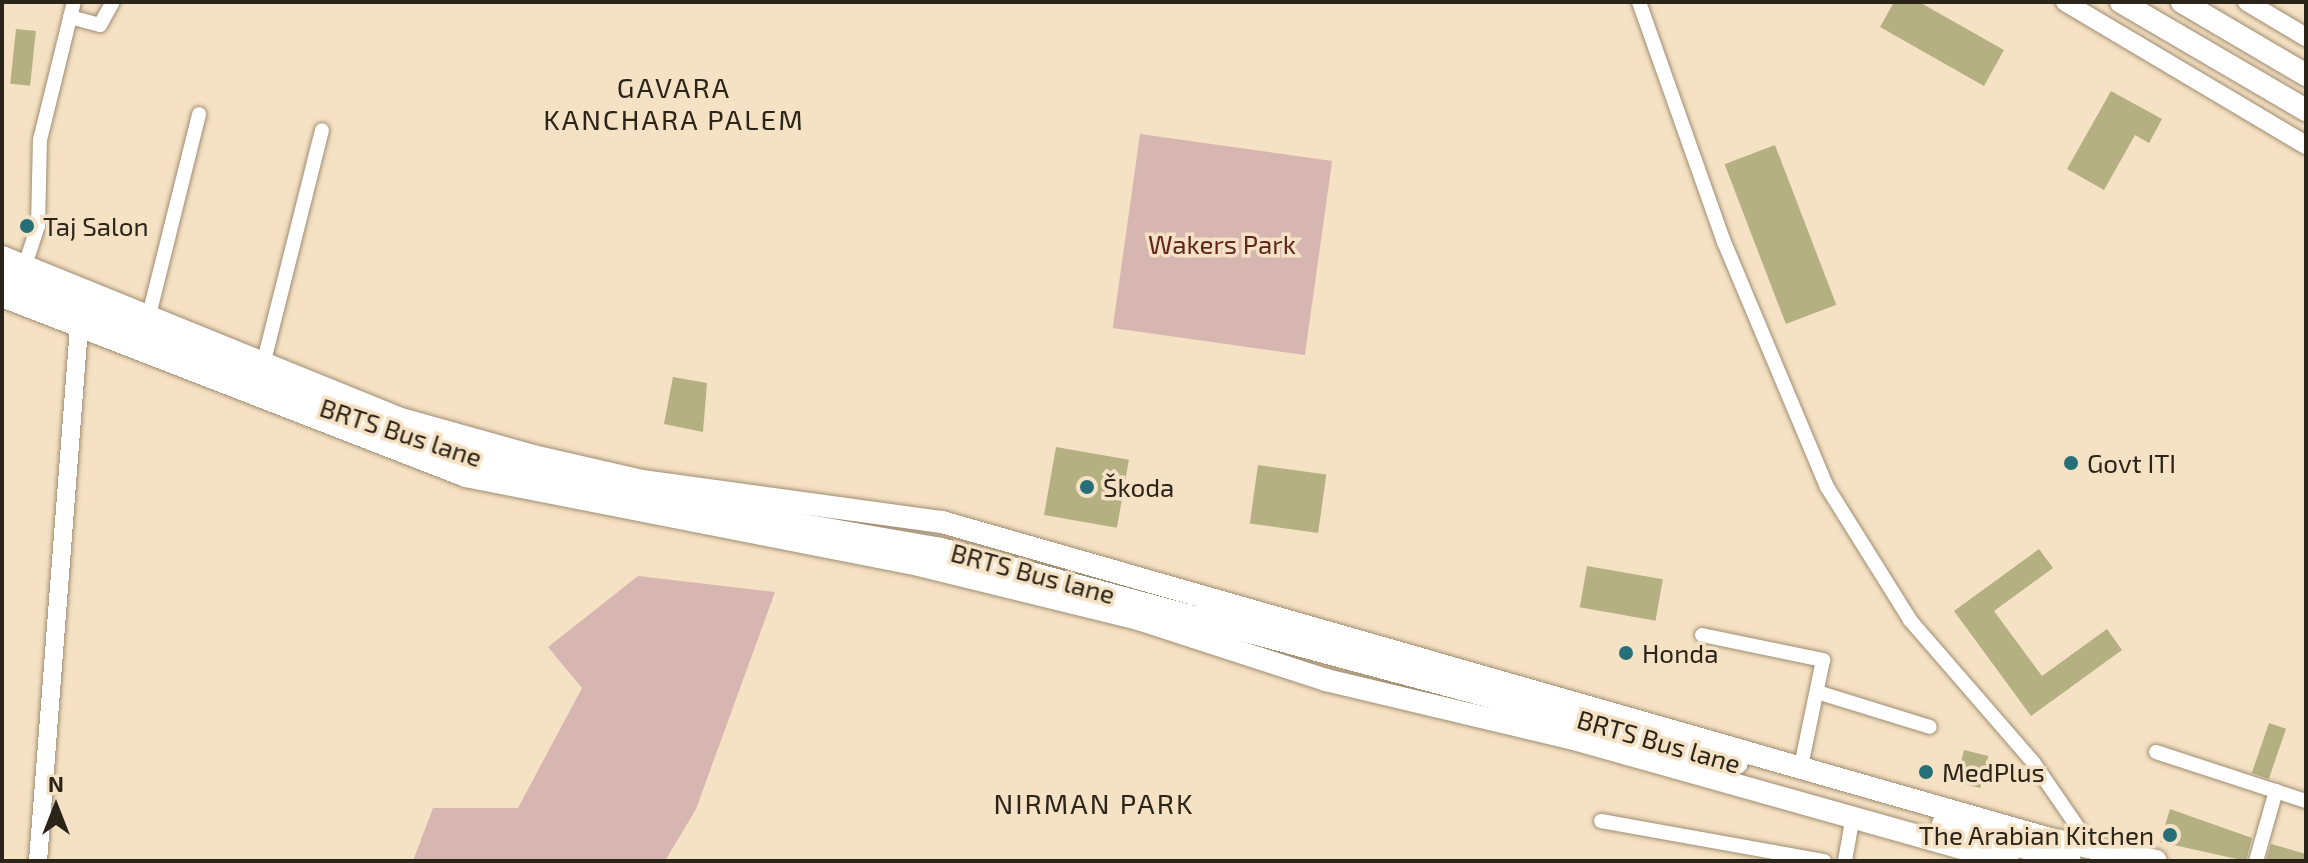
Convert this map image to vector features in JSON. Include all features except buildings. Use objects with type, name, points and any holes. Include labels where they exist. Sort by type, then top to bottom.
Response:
[{"type":"main road","points":[[2121,2],[2306,110]]},
{"type":"main road","points":[[2182,2],[2306,75]]},
{"type":"main road","points":[[2,257],[25,265],[81,307],[480,480],[910,563],[1138,619],[1326,680],[1853,815],[2008,861]]},
{"type":"main road","name":"BRTS Bus lane","points":[[2,276],[277,389],[462,454],[654,499],[941,549],[1378,663],[2070,861]]},
{"type":"main road","points":[[2,296],[149,315],[263,365],[398,418],[533,456],[642,481],[942,522],[2097,853],[2156,861]]},
{"type":"street","points":[[25,265],[38,226],[40,140],[72,9],[100,25],[113,2]]},
{"type":"street","points":[[1639,2],[1724,242],[1827,487],[1910,620],[2033,762],[2097,853]]},
{"type":"street","points":[[2065,2],[2306,145]]},
{"type":"street","points":[[2247,2],[2306,37]]},
{"type":"street","points":[[149,315],[199,114]]},
{"type":"street","points":[[263,365],[322,130]]},
{"type":"street","points":[[38,861],[81,307]]},
{"type":"street","points":[[1702,635],[1820,656],[1817,692],[1801,766]]},
{"type":"street","points":[[1817,692],[1930,727]]},
{"type":"street","points":[[2156,752],[2306,801]]},
{"type":"street","points":[[2256,861],[2276,791]]},
{"type":"street","points":[[1845,861],[1853,815]]},
{"type":"street","points":[[1601,821],[1785,858],[1824,861]]},
{"type":"green space","name":"Wakers Park","points":[[1140,134],[1332,161],[1305,355],[1113,328]]},
{"type":"green space","points":[[638,576],[775,592],[696,809],[665,861],[413,861],[433,808],[518,808],[582,688],[548,647]]},
{"type":"place","name":"Taj Salon","points":[[27,226]]},
{"type":"place","name":"Govt ITI","points":[[2071,463]]},
{"type":"place","name":"Škoda","points":[[1087,487]]},
{"type":"place","name":"Honda","points":[[1626,653]]},
{"type":"place","name":"MedPlus","points":[[1926,772]]},
{"type":"place","name":"The Arabian Kitchen","points":[[2170,835]]},
{"type":"district","name":"GAVARA KANCHARA PALEM","points":[[674,103]]},
{"type":"district","name":"NIRMAN PARK","points":[[1094,803]]}]
